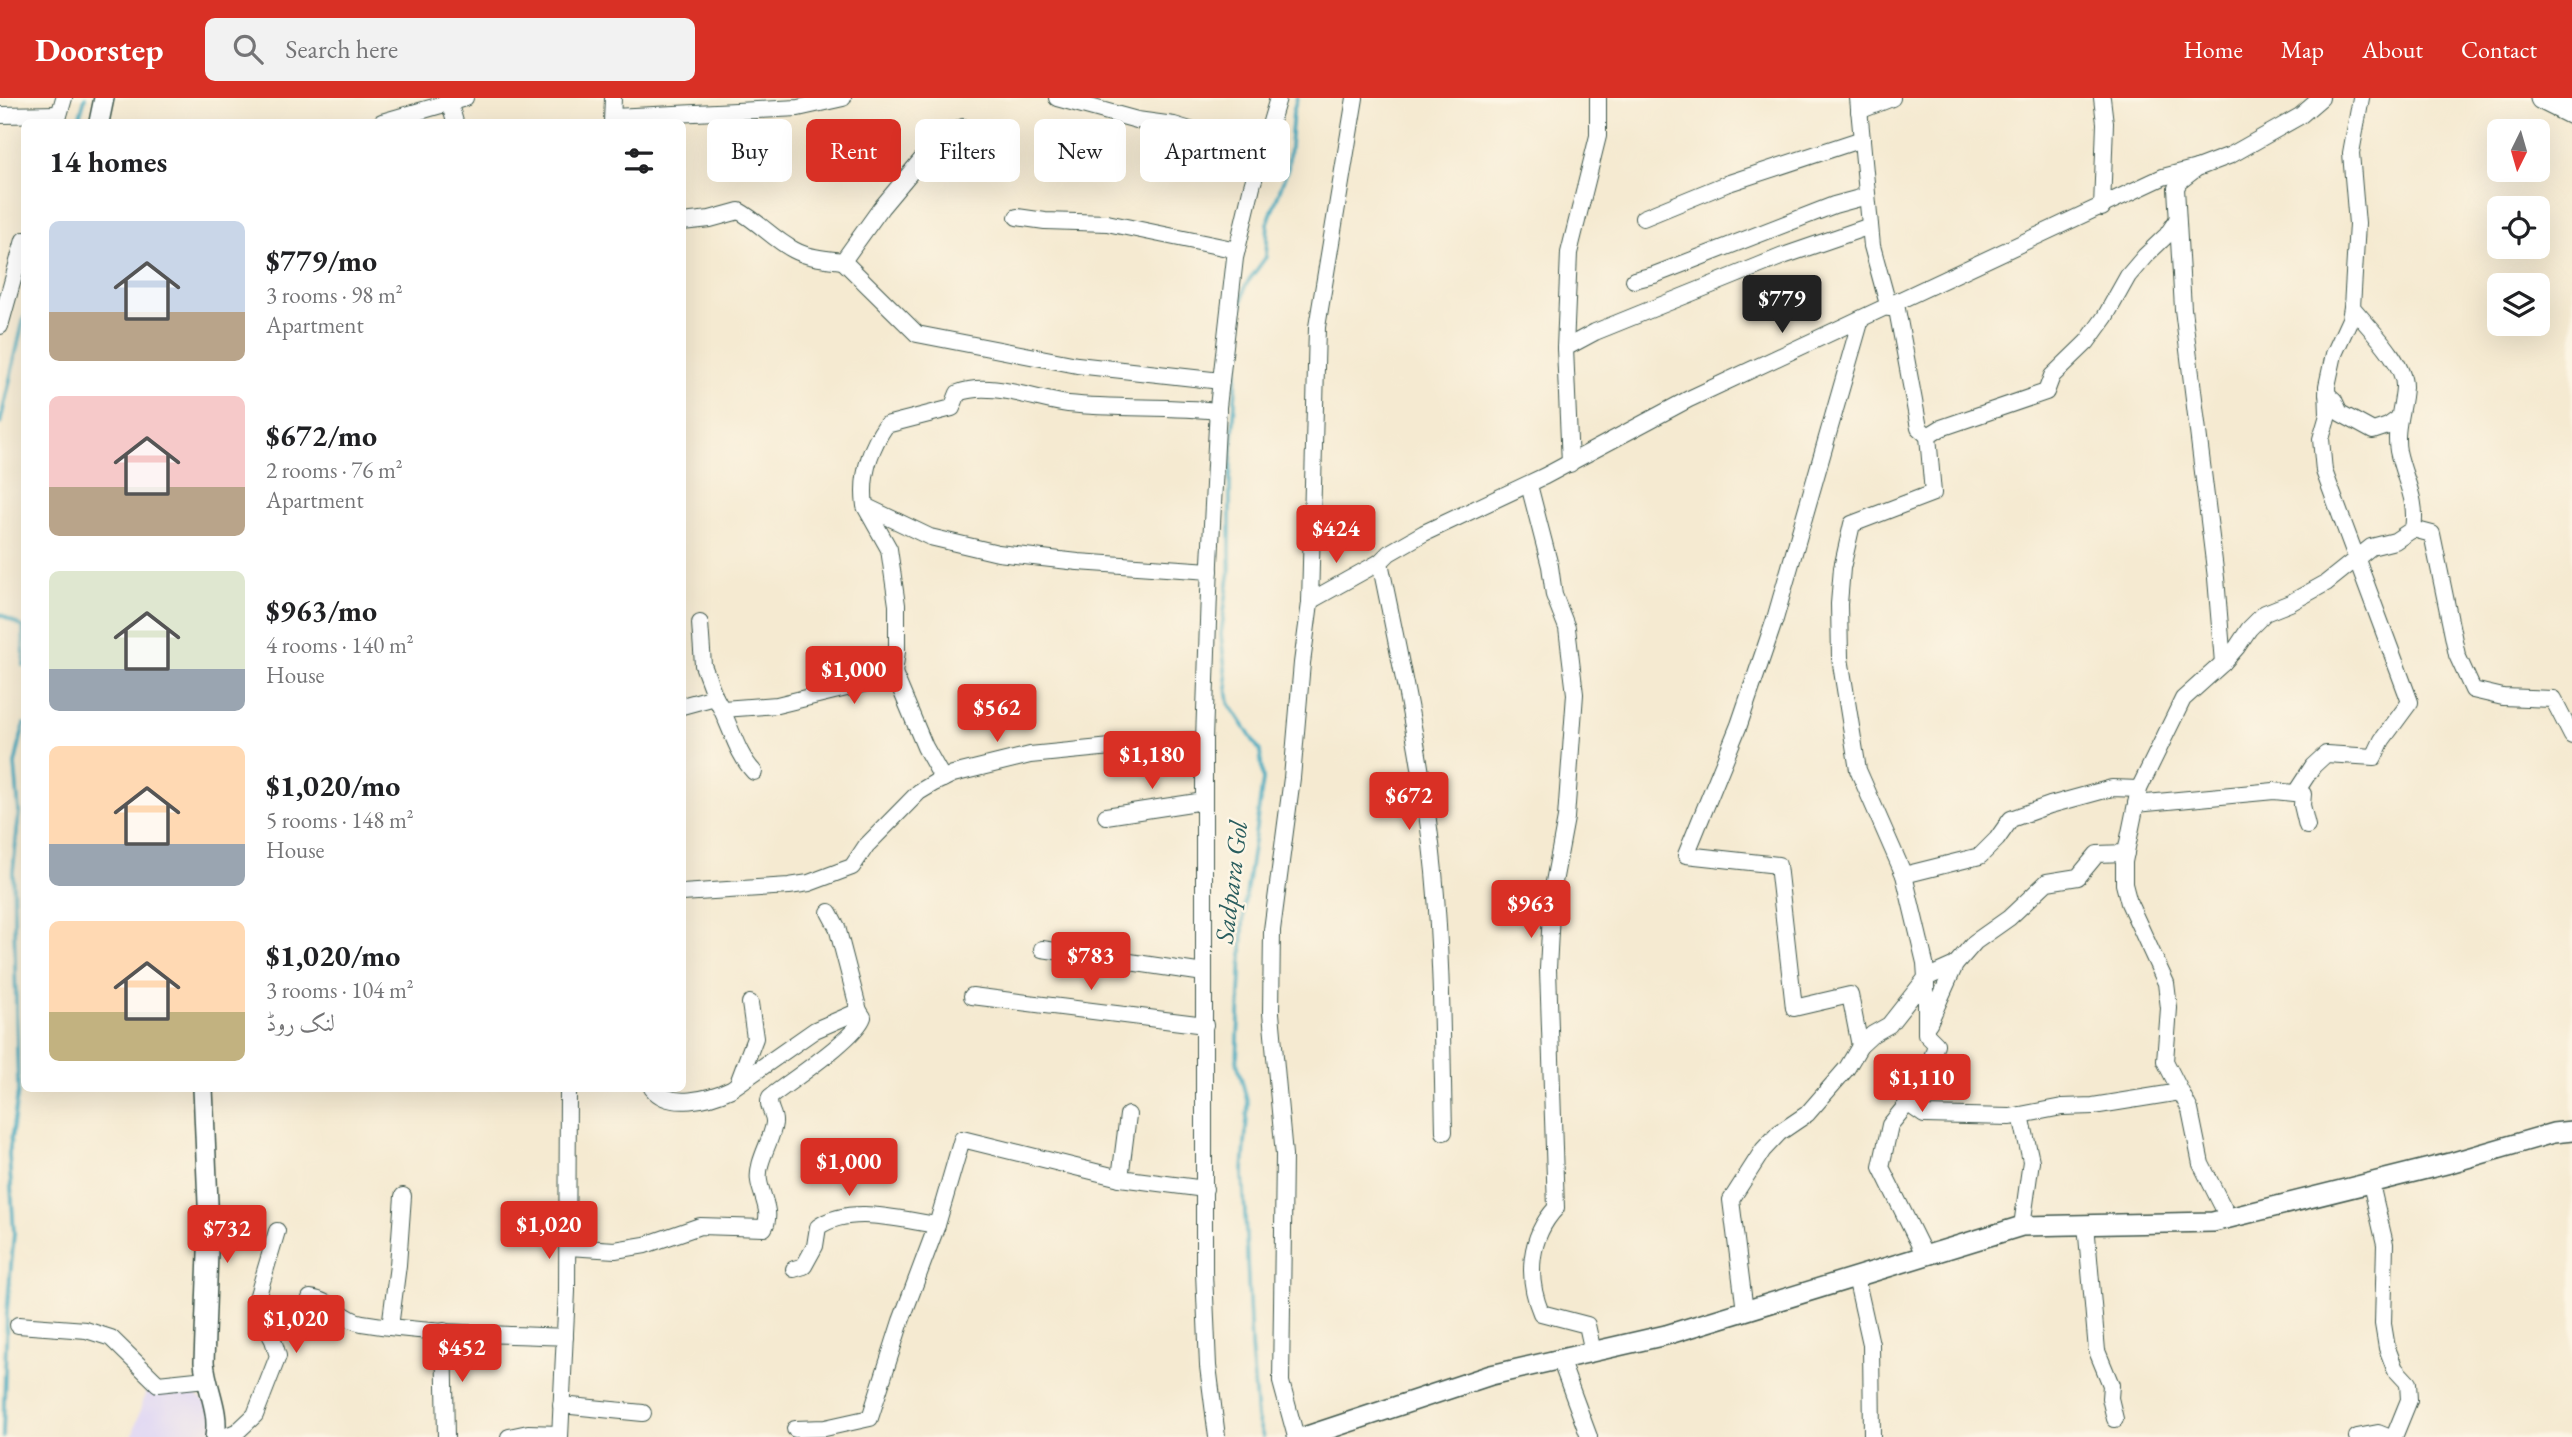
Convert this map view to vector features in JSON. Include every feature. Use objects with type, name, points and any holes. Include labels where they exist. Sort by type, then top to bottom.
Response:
[{"type":"highway","points":[[2542,98],[2572,113]]},
{"type":"main road","points":[[100,119],[104,98]]},
{"type":"main road","points":[[203,1092],[209,1226],[204,1362],[216,1417],[215,1437]]},
{"type":"main road","points":[[1304,1437],[1491,1375],[1665,1335],[2022,1226],[2213,1223],[2572,1130]]},
{"type":"street","points":[[612,119],[613,98]]},
{"type":"street","points":[[628,119],[798,108],[843,98]]},
{"type":"street","points":[[1058,98],[1140,120]]},
{"type":"street","points":[[1272,119],[1278,98]]},
{"type":"street","points":[[1296,1437],[1281,1382],[1284,1155],[1271,1013],[1272,930],[1292,778],[1310,601],[1317,327],[1355,98]]},
{"type":"street","points":[[1570,464],[1565,348],[1569,253],[1598,136],[1598,98]]},
{"type":"street","points":[[1892,98],[1858,104],[1872,246],[1892,306],[1919,428],[1928,436],[1933,493],[1852,524],[1842,568],[1839,604],[1840,658],[1858,770],[1904,874],[1925,963],[1926,1034],[1936,1044],[1925,1082],[1890,1125],[1881,1167],[1925,1256]]},
{"type":"street","points":[[2102,98],[2105,123],[2102,208]]},
{"type":"street","points":[[1310,601],[1380,562],[1389,553],[1424,533],[1529,485],[1701,393],[2102,208],[2163,177],[2231,155],[2292,120],[2321,98]]},
{"type":"street","points":[[2298,789],[2313,766],[2326,754],[2374,757],[2382,740],[2410,702],[2324,471],[2321,439],[2328,415],[2327,394],[2334,354],[2350,320],[2352,307],[2357,224],[2352,188],[2352,146],[2361,98]]},
{"type":"street","points":[[391,119],[454,99],[455,119]]},
{"type":"street","points":[[0,115],[60,111]]},
{"type":"street","points":[[1643,218],[1726,184],[1861,139]]},
{"type":"street","points":[[842,261],[915,167]]},
{"type":"street","points":[[2197,168],[2179,182],[2176,188],[2177,220],[2183,309],[2216,578],[2223,663]]},
{"type":"street","points":[[1217,1437],[1208,1366],[1205,1272],[1204,740],[1218,411],[1237,250],[1254,182]]},
{"type":"street","points":[[1634,280],[1654,275],[1834,205],[1867,195]]},
{"type":"street","points":[[686,222],[710,219],[739,211],[754,219],[794,250],[816,258],[842,261],[917,334],[1077,365],[1221,381]]},
{"type":"street","points":[[1017,217],[1045,221],[1107,223],[1237,250]]},
{"type":"street","points":[[1928,436],[1941,428],[2046,393],[2052,376],[2087,342],[2128,276],[2167,235],[2177,220]]},
{"type":"street","points":[[1565,348],[1595,332],[1783,256],[1870,226]]},
{"type":"street","points":[[0,326],[21,251]]},
{"type":"street","points":[[2229,1219],[2201,1164],[2190,1110],[2165,1061],[2169,1008],[2166,984],[2129,903],[2124,884],[2126,853],[2137,797],[2183,699],[2223,663],[2265,613],[2326,583],[2371,547],[2395,541],[2413,529],[2416,511],[2398,448],[2404,384],[2397,366],[2381,340],[2352,307]]},
{"type":"street","points":[[1860,1046],[1850,995],[1794,1008],[1778,865],[1686,855],[1739,725],[1775,619],[1861,319]]},
{"type":"street","points":[[943,779],[925,747],[894,673],[897,606],[888,549],[865,506],[863,490],[867,461],[886,425],[952,408],[958,393],[969,388],[1026,394],[1066,404],[1218,411]]},
{"type":"street","points":[[2327,394],[2334,400],[2340,413],[2373,431],[2388,426],[2399,418]]},
{"type":"street","points":[[1529,485],[1550,566],[1554,595],[1567,628],[1575,694],[1566,818],[1552,893],[1548,969],[1556,1208],[1542,1222],[1535,1241],[1531,1268],[1536,1302],[1541,1313],[1587,1325],[1593,1352]]},
{"type":"street","points":[[865,506],[930,537],[998,553],[1078,562],[1210,571]]},
{"type":"street","points":[[2413,529],[2432,534],[2457,655],[2473,690],[2503,697],[2553,699],[2572,736]]},
{"type":"street","points":[[1380,562],[1408,698],[1434,871],[1444,1132]]},
{"type":"street","points":[[700,622],[703,665],[744,762],[754,772]]},
{"type":"street","points":[[686,706],[719,703],[777,705],[883,679],[894,673]]},
{"type":"street","points":[[686,893],[799,884],[852,867],[866,846],[919,792],[943,779],[1030,755],[1204,740]]},
{"type":"street","points":[[1904,874],[1979,856],[1997,839],[2011,820],[2050,805],[2112,788],[2137,797],[2274,791],[2303,794],[2302,806],[2307,826]]},
{"type":"street","points":[[1106,816],[1203,802]]},
{"type":"street","points":[[1926,1029],[1955,965],[1975,942],[2009,918],[2048,882],[2078,877],[2097,854],[2126,853]]},
{"type":"street","points":[[568,1247],[598,1250],[625,1248],[645,1245],[700,1226],[764,1228],[768,1223],[758,1179],[774,1123],[768,1103],[770,1097],[861,1025],[863,1017],[859,1011],[837,927],[829,912]]},
{"type":"street","points":[[1042,949],[1204,973]]},
{"type":"street","points":[[1745,1311],[1731,1200],[1763,1150],[1779,1133],[1807,1114],[1847,1068],[1860,1046],[1889,1025],[1926,978],[1955,965]]},
{"type":"street","points":[[972,996],[1205,1025]]},
{"type":"street","points":[[738,1083],[755,1038],[750,1003]]},
{"type":"street","points":[[656,1092],[688,1101],[716,1096],[815,1030],[859,1011]]},
{"type":"street","points":[[509,1437],[527,1433],[560,1435],[568,1247],[568,1092]]},
{"type":"street","points":[[1908,1103],[1924,1115],[2021,1115],[2180,1092]]},
{"type":"street","points":[[1121,1178],[1128,1115]]},
{"type":"street","points":[[2021,1115],[2031,1161],[2022,1226]]},
{"type":"street","points":[[795,1429],[825,1429],[870,1419],[901,1321],[937,1225],[962,1139],[1121,1178],[1205,1189]]},
{"type":"street","points":[[2371,1184],[2385,1244],[2383,1324],[2387,1348],[2395,1368],[2408,1383],[2409,1400],[2394,1437]]},
{"type":"street","points":[[390,1327],[403,1196]]},
{"type":"street","points":[[794,1269],[804,1266],[815,1246],[818,1227],[839,1217],[868,1215],[937,1225]]},
{"type":"street","points":[[2086,1224],[2097,1352],[2111,1385],[2110,1398],[2115,1419]]},
{"type":"street","points":[[224,1437],[238,1431],[255,1415],[278,1356],[259,1314],[258,1295],[277,1231]]},
{"type":"street","points":[[1856,1277],[1871,1344],[1872,1437]]},
{"type":"street","points":[[310,1298],[323,1300],[357,1322],[444,1332],[565,1337]]},
{"type":"street","points":[[18,1325],[86,1330],[111,1338],[158,1384],[206,1379]]},
{"type":"street","points":[[444,1332],[446,1437]]},
{"type":"street","points":[[1560,1359],[1589,1437]]},
{"type":"street","points":[[561,1405],[643,1413]]},
{"type":"street","points":[[2357,1437],[2378,1433],[2388,1437]]},
{"type":"shaded area","points":[[189,1390],[252,1437],[132,1437],[146,1391]]},
{"type":"waterway","points":[[79,119],[85,98]]},
{"type":"waterway","name":"Sadpara Gol","points":[[1263,1437],[1257,1418],[1251,1345],[1243,1172],[1248,1104],[1237,1062],[1244,908],[1263,780],[1260,751],[1229,703],[1221,634],[1230,569],[1230,481],[1241,307],[1245,286],[1266,257],[1268,222],[1288,168],[1293,112],[1297,98]]},
{"type":"waterway","points":[[0,424],[21,330]]},
{"type":"waterway","points":[[0,614],[21,626]]},
{"type":"waterway","points":[[3,1437],[7,1311],[14,1233],[9,1154],[18,1091],[13,872],[19,812],[15,764],[21,737]]}]
